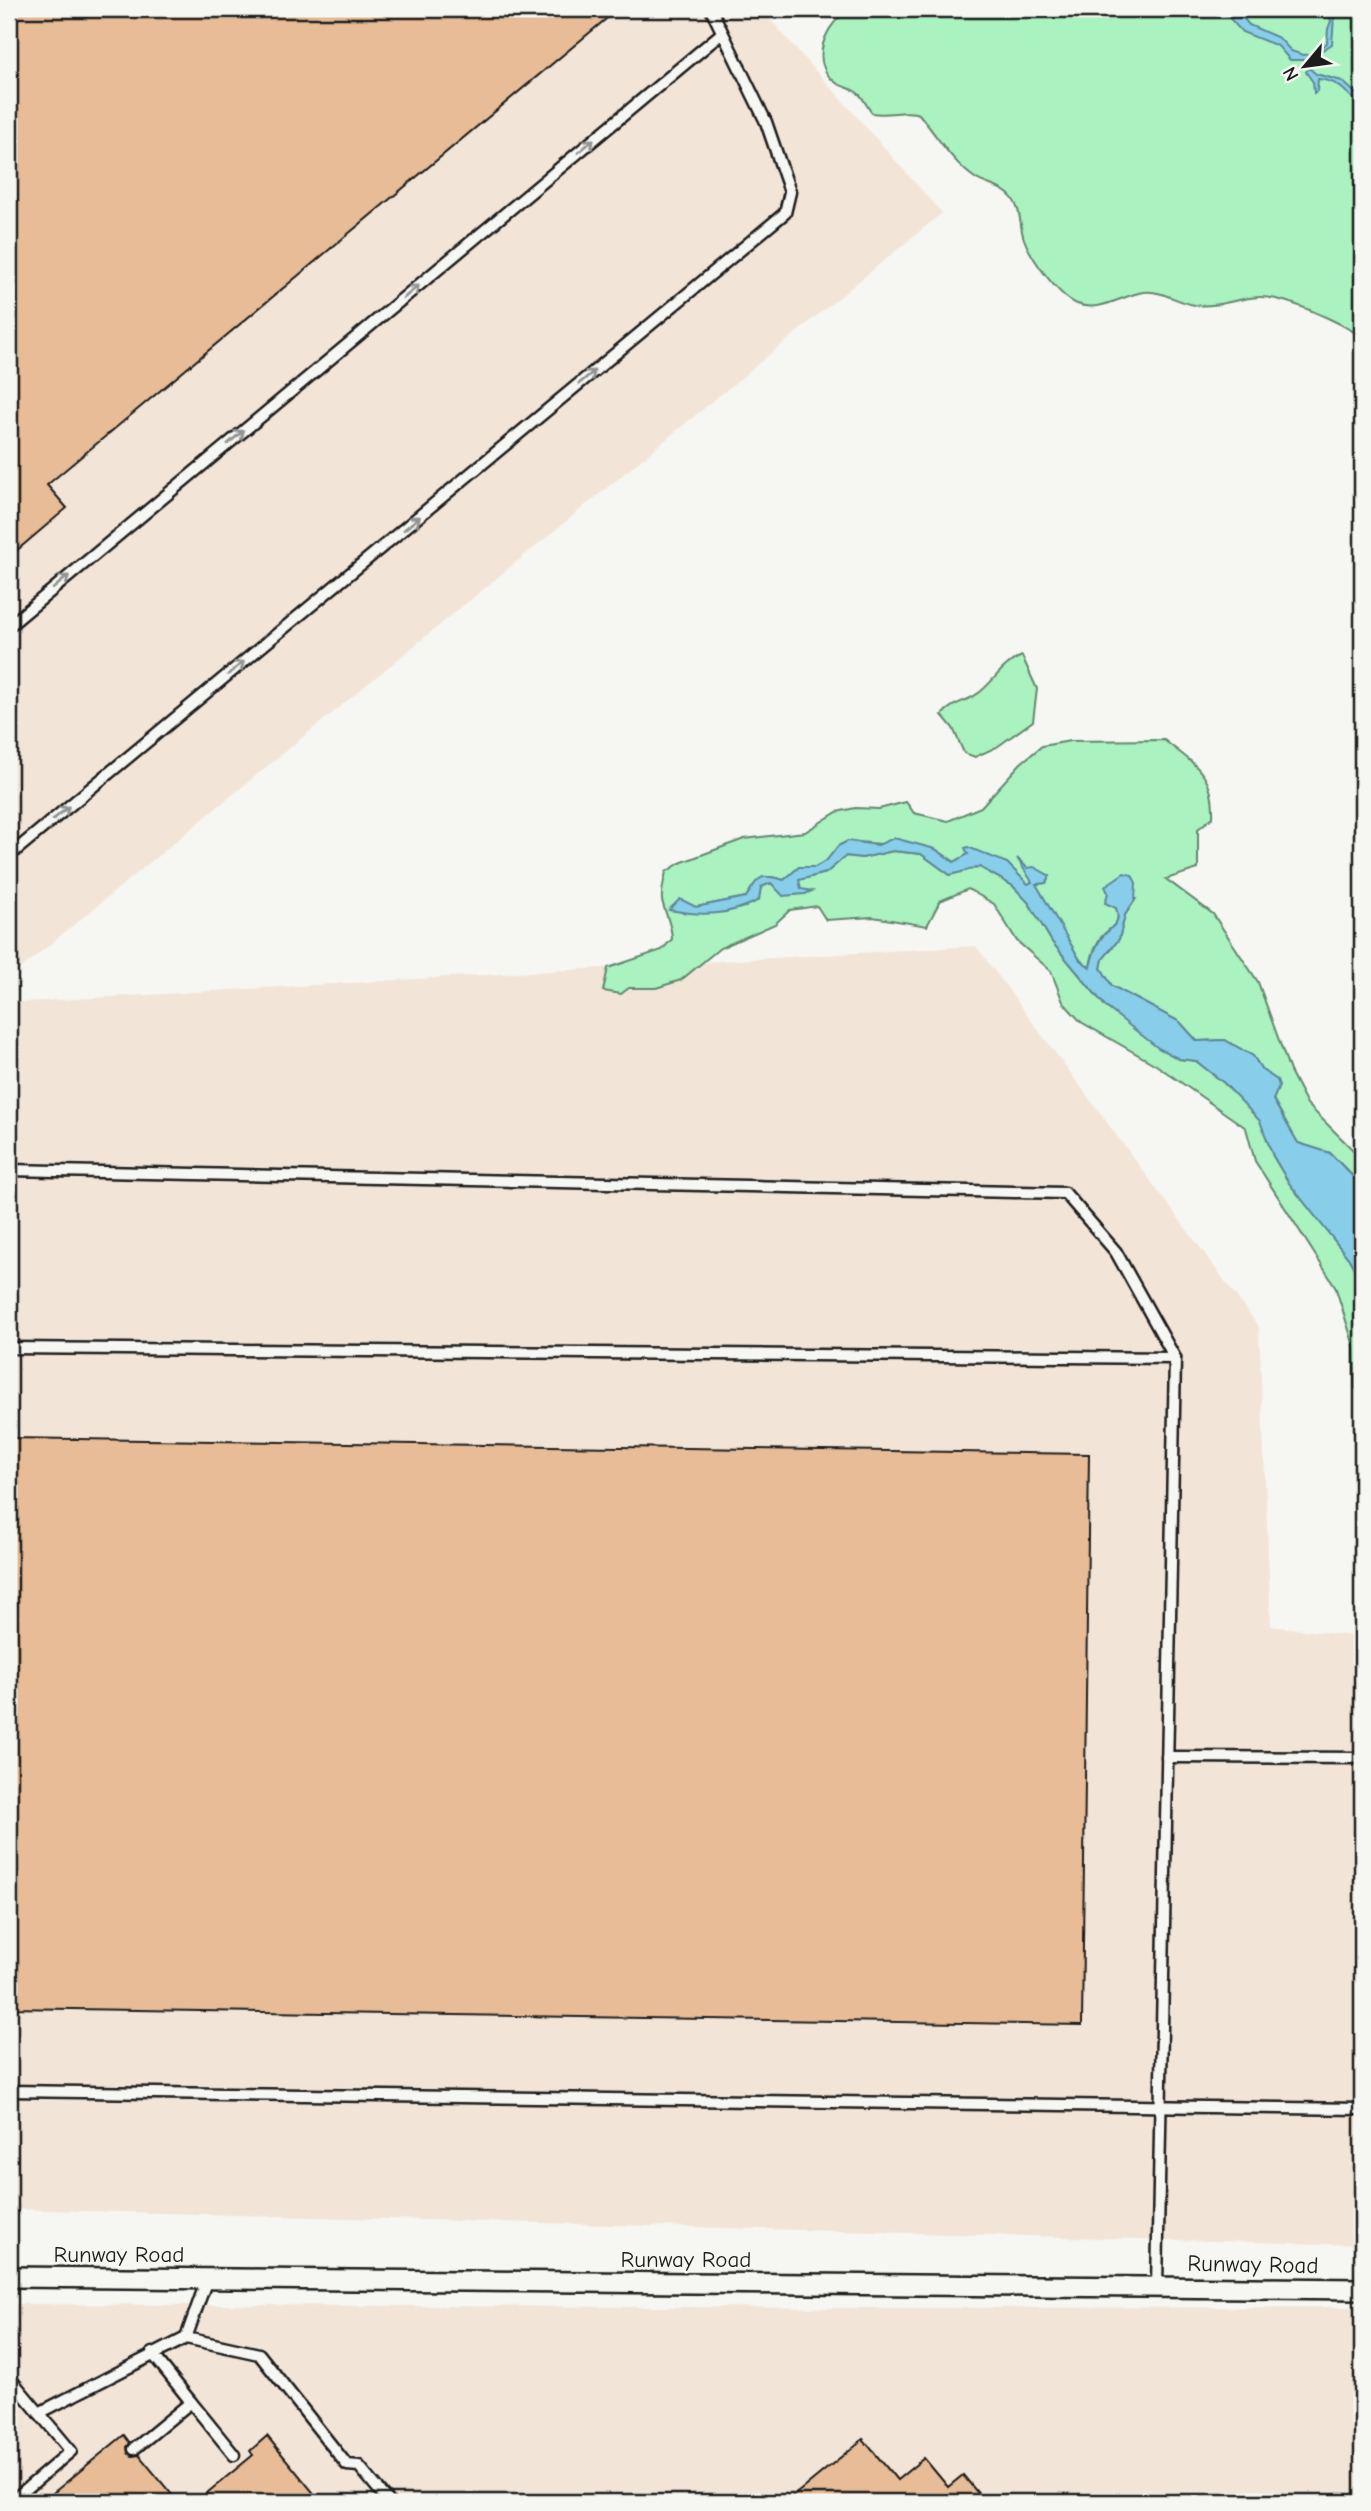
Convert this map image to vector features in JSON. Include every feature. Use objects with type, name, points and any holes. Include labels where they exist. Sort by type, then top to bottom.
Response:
[{"type":"street","name":"Runway Road","points":[[9,2277],[1362,2289]]},
{"type":"lane","points":[[9,856],[785,213],[790,192],[766,122],[711,9]]},
{"type":"lane","points":[[9,626],[722,33]]},
{"type":"lane","points":[[9,1170],[1065,1193],[1116,1252],[1175,1358],[1157,2287]]},
{"type":"lane","points":[[9,1348],[1175,1358]]},
{"type":"lane","points":[[1167,1757],[1362,1758]]},
{"type":"lane","points":[[9,2091],[1362,2109]]},
{"type":"lane","points":[[186,2337],[207,2279]]},
{"type":"lane","points":[[39,2413],[186,2337],[259,2354],[347,2465],[359,2466],[389,2502]]},
{"type":"lane","points":[[152,2353],[234,2455]]},
{"type":"lane","points":[[9,2377],[71,2451],[11,2502]]},
{"type":"lane","points":[[134,2449],[191,2402]]},
{"type":"shaded area","points":[[9,9],[761,9],[942,213],[9,978]]},
{"type":"shaded area","points":[[976,946],[1259,1327],[1271,1626],[1362,1637],[1362,2245],[9,2209],[9,1003]]},
{"type":"shaded area","points":[[9,2304],[853,2308],[1362,2307],[1362,2502],[9,2502]]},
{"type":"green space","points":[[850,9],[1362,9],[1362,337],[1312,311],[1270,298],[1259,297],[1203,306],[1151,292],[1094,306],[1077,304],[1070,300],[1046,276],[1033,256],[1024,239],[1017,208],[1008,194],[967,172],[919,114],[872,113],[858,93],[838,84],[827,73],[823,64],[823,43],[834,23]]},
{"type":"green space","points":[[1022,656],[1037,689],[1033,721],[997,747],[975,757],[964,753],[953,728],[942,715],[950,707],[980,692],[1004,667]]},
{"type":"green space","points":[[1164,740],[1200,771],[1213,802],[1213,817],[1198,829],[1198,869],[1166,879],[1213,914],[1258,982],[1290,1071],[1307,1104],[1362,1159],[1362,1186],[1330,1153],[1298,1143],[1273,1099],[1279,1086],[1277,1081],[1262,1070],[1253,1056],[1225,1040],[1197,1041],[1180,1022],[1112,986],[1101,968],[1103,959],[1119,939],[1125,915],[1135,900],[1116,908],[1118,919],[1099,940],[1090,968],[1080,960],[1035,884],[1046,883],[1049,876],[1027,868],[1020,861],[1033,882],[1028,885],[1007,863],[968,854],[955,862],[935,849],[848,841],[838,846],[827,860],[815,867],[799,867],[784,880],[761,878],[746,897],[670,910],[746,907],[759,890],[769,884],[801,890],[798,880],[826,873],[845,856],[862,858],[893,851],[921,854],[950,875],[979,867],[1013,886],[1029,903],[1052,942],[1106,1007],[1179,1059],[1196,1061],[1224,1083],[1261,1121],[1273,1156],[1289,1183],[1349,1259],[1362,1283],[1362,1393],[1355,1388],[1354,1346],[1335,1286],[1255,1161],[1246,1128],[1156,1065],[1081,1022],[1063,1002],[1051,971],[1017,941],[994,904],[968,889],[940,901],[927,926],[873,917],[826,920],[817,906],[790,910],[775,924],[720,948],[681,980],[656,988],[629,988],[621,994],[603,991],[608,968],[662,950],[672,939],[662,893],[666,872],[680,863],[744,839],[805,832],[837,812],[855,808],[879,809],[906,802],[914,813],[948,821],[981,807],[1021,763],[1042,746],[1070,741]]},
{"type":"water","points":[[1092,9],[1154,9],[1139,15],[1123,16]]},
{"type":"water","points":[[1217,9],[1236,9],[1249,25],[1279,38],[1291,51],[1303,55],[1312,54],[1327,43],[1331,21],[1327,9],[1331,9],[1334,17],[1332,44],[1314,60],[1290,60],[1278,46],[1242,32],[1226,14],[1220,15]]},
{"type":"water","points":[[1309,68],[1316,74],[1342,81],[1362,99],[1362,105],[1338,85],[1326,80],[1318,79],[1317,91],[1314,93],[1313,82],[1306,72]]},
{"type":"water","points":[[894,838],[935,849],[954,862],[968,854],[965,848],[968,847],[1007,863],[1028,884],[1032,882],[1017,858],[1027,868],[1034,867],[1050,876],[1046,883],[1036,884],[1080,960],[1090,967],[1098,943],[1118,919],[1116,908],[1105,903],[1108,893],[1105,886],[1124,873],[1132,875],[1136,883],[1135,900],[1125,915],[1119,939],[1103,959],[1101,968],[1112,986],[1180,1022],[1197,1041],[1225,1040],[1253,1056],[1262,1070],[1277,1080],[1279,1086],[1273,1100],[1298,1143],[1330,1153],[1362,1186],[1362,1283],[1349,1259],[1289,1183],[1273,1156],[1260,1121],[1224,1083],[1196,1061],[1179,1059],[1158,1048],[1106,1007],[1052,942],[1029,903],[1013,886],[980,867],[950,875],[921,854],[893,851],[862,858],[846,856],[826,873],[799,880],[801,889],[812,891],[805,894],[783,896],[771,883],[761,887],[759,900],[726,912],[703,914],[669,910],[680,899],[696,907],[746,897],[761,878],[784,880],[799,867],[815,867],[827,860],[838,846],[848,841],[878,845]]},
{"type":"building","points":[[9,9],[618,9],[47,485],[67,508],[9,557]]},
{"type":"building","points":[[9,1438],[1089,1454],[1082,2025],[9,2008]]},
{"type":"building","points":[[124,2435],[130,2443],[127,2447],[128,2453],[132,2456],[139,2455],[178,2502],[42,2502]]},
{"type":"building","points":[[267,2436],[321,2502],[196,2502],[253,2455],[250,2451]]},
{"type":"building","points":[[863,2439],[897,2480],[924,2458],[948,2487],[963,2475],[985,2502],[786,2502]]}]
